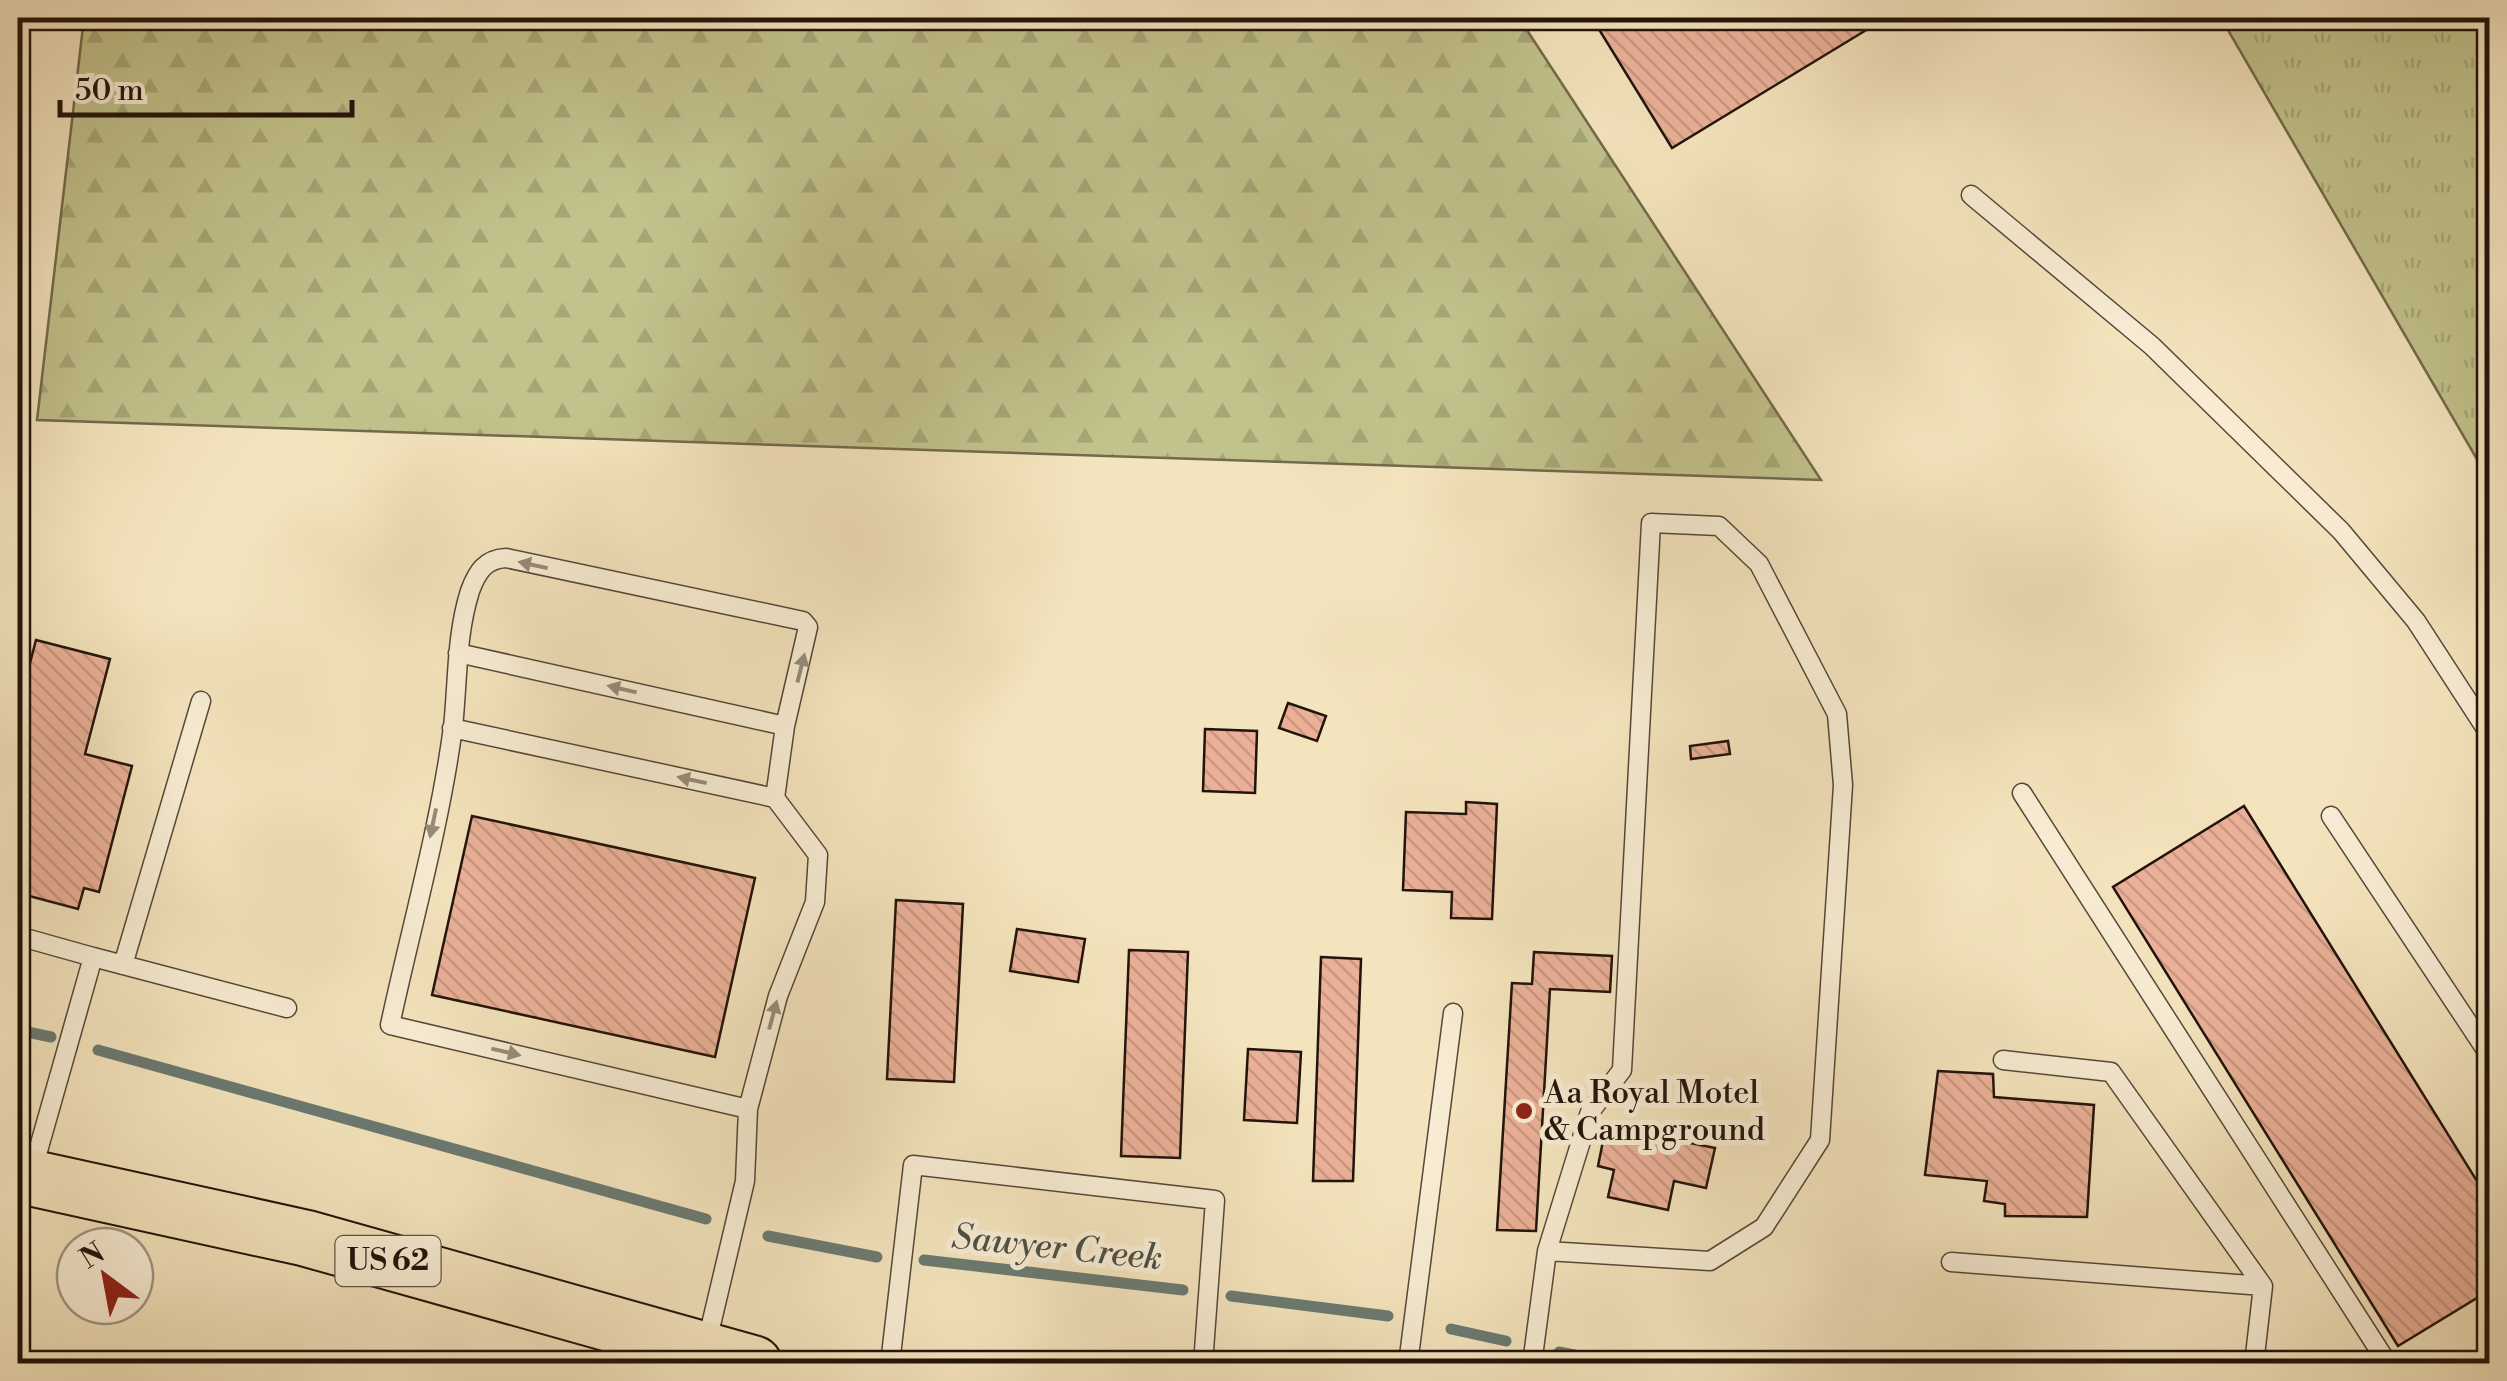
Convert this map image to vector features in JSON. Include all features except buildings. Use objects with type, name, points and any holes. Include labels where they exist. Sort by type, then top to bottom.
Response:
[{"type":"main road","name":"US 62","points":[[24,1176],[306,1238],[735,1360]]},
{"type":"lane","points":[[1970,195],[2152,346],[2341,531],[2416,622],[2490,735]]},
{"type":"lane","points":[[1532,1364],[1548,1251],[1590,1112],[1622,1070],[1652,523],[1719,526],[1759,564],[1837,714],[1843,785],[1820,1140],[1764,1227],[1710,1261],[1548,1251]]},
{"type":"lane","points":[[748,1109],[390,1025],[452,728],[458,652],[470,592],[479,571],[497,558],[798,619],[808,628],[805,654],[786,726],[776,798]]},
{"type":"lane","points":[[458,652],[786,726]]},
{"type":"lane","points":[[123,965],[201,700]]},
{"type":"lane","points":[[452,728],[776,798],[818,855],[815,902],[778,996],[748,1109],[735,1360]]},
{"type":"lane","points":[[2022,792],[2388,1364]]},
{"type":"lane","points":[[2331,816],[2490,1056]]},
{"type":"lane","points":[[18,936],[288,1008]]},
{"type":"lane","points":[[24,1176],[93,957]]},
{"type":"lane","points":[[1408,1364],[1453,1013]]},
{"type":"lane","points":[[2003,1060],[2111,1072],[2264,1286],[2254,1364]]},
{"type":"lane","points":[[890,1364],[913,1165],[1214,1200],[1203,1364]]},
{"type":"lane","points":[[1951,1262],[2264,1286]]},
{"type":"lane","points":[[2459,1364],[2490,1362]]},
{"type":"green space","points":[[84,18],[1519,18],[1821,480],[37,420]]},
{"type":"green space","points":[[2221,18],[2489,18],[2489,480]]},
{"type":"waterway","name":"Sawyer Creek","points":[[18,1030],[51,1037]]},
{"type":"waterway","points":[[98,1050],[706,1219]]},
{"type":"waterway","name":"Sawyer Creek","points":[[768,1236],[877,1257]]},
{"type":"waterway","name":"Sawyer Creek","points":[[924,1260],[1183,1290]]},
{"type":"waterway","name":"Sawyer Creek","points":[[1231,1296],[1388,1316]]},
{"type":"waterway","name":"Sawyer Creek","points":[[1451,1329],[1506,1341]]},
{"type":"waterway","name":"Sawyer Creek","points":[[1559,1352],[1619,1364]]},
{"type":"place","name":"Aa Royal Motel & Campground","points":[[1524,1111]]}]
